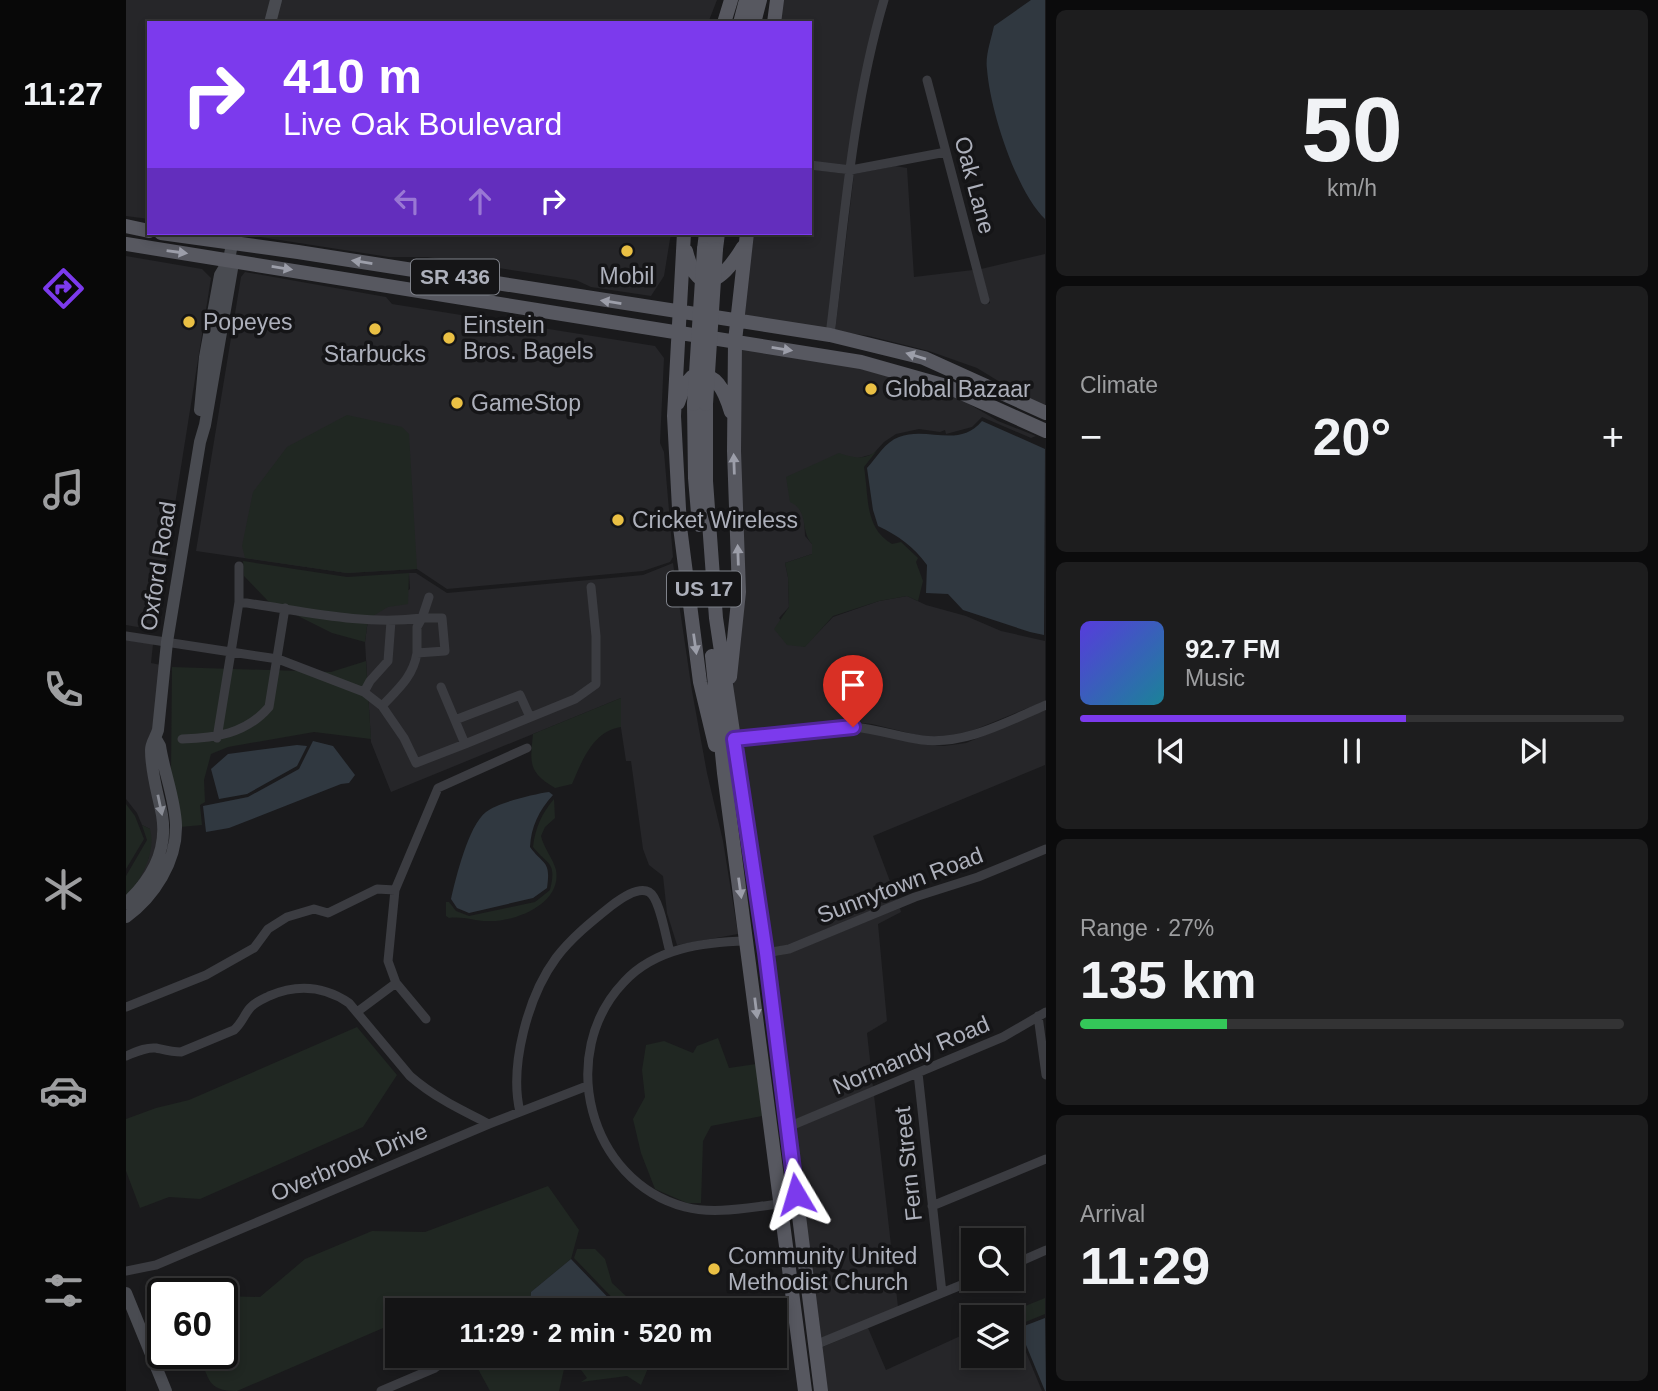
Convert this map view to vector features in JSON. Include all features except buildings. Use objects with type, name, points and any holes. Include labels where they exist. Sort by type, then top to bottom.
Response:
[{"type":"main road","points":[[725,21],[731,0]]},
{"type":"main road","points":[[741,21],[746,0]]},
{"type":"main road","points":[[755,21],[760,0]]},
{"type":"main road","points":[[775,21],[777,0]]},
{"type":"main road","points":[[126,226],[147,231]]},
{"type":"main road","name":"SR 436","points":[[190,235],[233,238],[405,270],[830,335],[924,358],[1017,410],[1045,431]]},
{"type":"main road","name":"US 17","points":[[706,235],[710,249],[695,478],[702,573],[724,773],[804,1391]]},
{"type":"main road","name":"US 17","points":[[710,249],[717,235]]},
{"type":"main road","points":[[684,238],[693,271],[702,280],[708,281],[724,274],[747,237]]},
{"type":"main road","points":[[727,696],[739,592],[734,420],[735,341],[747,237]]},
{"type":"main road","points":[[684,238],[674,414],[680,527],[700,682],[711,732],[724,773]]},
{"type":"main road","name":"SR 436","points":[[126,244],[830,356],[903,372],[1017,410],[1045,413]]},
{"type":"main road","points":[[674,414],[684,386],[692,377],[703,374],[714,379],[720,387],[734,420]]},
{"type":"main road","name":"US 17","points":[[700,404],[711,565],[727,696],[766,953],[821,1391]]},
{"type":"main road","points":[[745,921],[755,943],[766,953]]},
{"type":"main road","points":[[767,1094],[788,1127]]},
{"type":"main road","points":[[780,1204],[801,1230]]},
{"type":"main road","points":[[789,1271],[800,1295],[807,1335],[815,1345]]},
{"type":"main road","points":[[801,1360],[810,1366],[815,1391]]},
{"type":"street","points":[[271,21],[276,0]]},
{"type":"street","points":[[830,335],[851,170],[872,49],[884,0]]},
{"type":"street","name":"Oak Lane","points":[[927,80],[985,300]]},
{"type":"street","points":[[812,165],[851,170],[946,152]]},
{"type":"street","name":"Oxford Road","points":[[126,903],[140,890],[160,854],[162,817],[151,746],[156,739],[167,642],[200,442],[205,357],[220,275],[229,260],[233,238]]},
{"type":"street","points":[[402,287],[405,270]]},
{"type":"street","points":[[217,737],[239,602],[239,566]]},
{"type":"street","points":[[126,636],[278,659],[364,692],[382,706],[399,729],[416,763],[530,717],[589,691],[596,684],[604,668],[599,658],[592,655],[591,647],[596,636],[591,587]]},
{"type":"street","points":[[382,706],[409,678],[417,653],[417,627],[429,597]]},
{"type":"street","points":[[239,602],[363,619],[391,621],[442,618],[445,651],[417,653]]},
{"type":"street","points":[[182,739],[217,737],[262,716],[269,707],[285,608]]},
{"type":"street","points":[[364,692],[370,681],[388,662],[391,621]]},
{"type":"street","points":[[442,687],[465,744]]},
{"type":"street","points":[[455,720],[520,695],[530,717]]},
{"type":"street","points":[[734,739],[853,727],[872,728],[920,740],[944,741],[966,738],[1045,705]]},
{"type":"street","name":"Oxford Road","points":[[126,917],[144,902],[162,876],[175,840],[174,811],[160,746],[156,739]]},
{"type":"street","points":[[426,1019],[396,983],[388,961],[395,890],[438,788],[527,748]]},
{"type":"street","name":"Sunnytown Road","points":[[766,953],[789,949],[915,897],[978,877],[1045,849]]},
{"type":"street","points":[[126,1007],[206,975],[242,955],[254,948],[268,929],[287,917],[314,909],[328,913],[377,888],[395,890]]},
{"type":"street","points":[[520,1112],[516,1096],[518,1073],[531,1007],[556,959],[580,932],[616,903],[640,890],[648,891],[655,897],[670,952]]},
{"type":"street","points":[[747,941],[699,945],[670,952],[647,964],[624,982],[606,1007],[594,1031],[586,1073],[587,1086],[592,1112],[611,1155],[625,1171],[654,1193],[677,1205],[698,1210],[780,1204]]},
{"type":"street","points":[[357,1012],[396,983]]},
{"type":"street","points":[[126,1056],[144,1048],[181,1052],[234,1030],[258,1001],[299,987],[317,988],[338,995],[357,1012],[422,1086],[459,1110],[489,1124]]},
{"type":"street","points":[[1042,1014],[1045,1075]]},
{"type":"street","name":"Normandy Road","points":[[788,1127],[1003,1037],[1042,1014]]},
{"type":"street","name":"Fern Street","points":[[918,1073],[943,1293]]},
{"type":"street","name":"Overbrook Drive","points":[[126,1271],[160,1263],[489,1124],[587,1086]]},
{"type":"street","points":[[932,1206],[1045,1159]]},
{"type":"street","points":[[1024,1260],[1045,1250]]},
{"type":"street","points":[[815,1345],[961,1285]]},
{"type":"street","points":[[126,1293],[166,1391]]},
{"type":"street","points":[[381,1391],[432,1368]]},
{"type":"shaded area","points":[[126,0],[717,0],[709,21],[147,21],[147,219],[126,216]]},
{"type":"shaded area","points":[[781,0],[880,0],[848,166],[812,161],[812,21],[778,21]]},
{"type":"shaded area","points":[[1031,0],[1045,0],[1045,219],[1024,190],[1006,149],[993,106],[987,64],[994,26]]},
{"type":"shaded area","points":[[895,166],[907,168],[914,277],[973,270],[983,305],[990,303],[981,269],[1045,254],[1045,406],[1026,398],[977,368],[929,351],[869,336],[835,331],[854,174]]},
{"type":"shaded area","points":[[812,169],[846,174],[827,330],[743,318],[751,235],[812,235]]},
{"type":"shaded area","points":[[248,235],[671,235],[664,276],[651,296],[591,287],[576,280],[427,257],[389,257]]},
{"type":"shaded area","points":[[126,256],[202,269],[211,278],[157,618],[149,629],[126,625]]},
{"type":"shaded area","points":[[245,272],[386,297],[392,304],[655,346],[664,358],[660,443],[664,452],[673,557],[670,562],[643,571],[447,589],[417,569],[347,573],[196,551],[241,277]]},
{"type":"shaded area","points":[[739,346],[829,360],[952,394],[998,421],[1036,436],[1031,438],[982,417],[972,427],[946,434],[945,430],[940,432],[919,429],[896,434],[873,454],[855,459],[798,506],[804,517],[805,536],[812,544],[812,554],[785,563],[789,607],[779,618],[804,647],[833,617],[879,601],[907,596],[1001,631],[1045,641],[1045,701],[964,734],[944,737],[921,736],[853,722],[740,734],[732,692],[739,643]]},
{"type":"shaded area","points":[[347,415],[402,427],[409,434],[417,569],[347,573],[245,558],[242,546],[253,492],[287,447]]},
{"type":"shaded area","points":[[982,421],[1045,449],[1044,635],[963,610],[948,594],[926,593],[927,565],[905,542],[878,526],[873,510],[867,468],[890,442],[910,434],[963,434]]},
{"type":"shaded area","points":[[878,449],[864,467],[869,510],[883,537],[892,544],[901,542],[918,558],[916,562],[923,581],[918,601],[907,596],[879,601],[833,616],[805,647],[787,645],[774,629],[789,607],[785,563],[812,554],[812,544],[808,539],[800,510],[790,502],[786,477],[839,453],[860,457]]},
{"type":"shaded area","points":[[243,561],[347,577],[409,573],[408,604],[388,607],[368,619],[365,642],[332,633],[268,601],[244,576]]},
{"type":"shaded area","points":[[673,563],[692,691],[723,841],[738,934],[677,945],[667,913],[663,876],[649,865],[643,849],[631,761],[626,761],[621,728],[621,698],[391,792],[371,742],[365,642],[368,619],[410,589],[409,573],[416,573],[447,593],[643,575]]},
{"type":"shaded area","points":[[126,640],[153,644],[151,663],[161,665],[154,729],[158,843],[142,881],[137,881],[149,857],[150,829],[142,825],[126,799]]},
{"type":"shaded area","points":[[366,661],[371,739],[314,732],[228,747],[211,754],[204,780],[205,802],[200,805],[202,825],[180,827],[171,773],[172,667],[331,672]]},
{"type":"shaded area","points":[[621,698],[621,727],[603,734],[596,741],[572,784],[555,788],[535,772],[531,752],[533,734]]},
{"type":"shaded area","points":[[1045,710],[1045,765],[873,836],[897,900],[787,945],[770,948],[741,742],[853,731],[872,732],[920,744],[944,746],[966,743]]},
{"type":"shaded area","points":[[313,741],[333,746],[355,775],[349,783],[229,828],[206,832],[203,806],[248,797],[299,769]]},
{"type":"shaded area","points":[[307,746],[297,766],[247,794],[219,799],[211,769],[228,754]]},
{"type":"shaded area","points":[[549,792],[553,795],[537,819],[530,847],[547,868],[547,888],[533,898],[469,913],[457,908],[451,899],[456,879],[468,840],[480,819],[498,805]]},
{"type":"shaded area","points":[[554,799],[555,818],[545,827],[541,836],[556,870],[556,882],[545,901],[525,914],[502,920],[486,921],[446,916],[446,902],[456,911],[469,916],[535,902],[550,890],[552,869],[533,847],[540,821]]},
{"type":"shaded area","points":[[126,804],[135,816],[144,839],[126,869]]},
{"type":"shaded area","points":[[142,825],[150,829],[150,855],[143,873],[126,895],[126,876],[147,840]]},
{"type":"shaded area","points":[[900,908],[901,912],[878,924],[887,1021],[867,1033],[873,1087],[791,1121],[771,957],[790,953]]},
{"type":"shaded area","points":[[357,1027],[397,1075],[363,1127],[200,1199],[169,1197],[140,1208],[126,1171],[126,1119],[189,1100]]},
{"type":"shaded area","points":[[718,1038],[729,1068],[756,1064],[762,1116],[711,1126],[703,1141],[701,1203],[687,1203],[655,1189],[641,1153],[633,1119],[645,1097],[642,1070],[646,1045],[664,1041],[693,1053],[697,1046]]},
{"type":"shaded area","points":[[874,1095],[898,1307],[819,1339],[792,1130]]},
{"type":"shaded area","points":[[548,1186],[579,1230],[571,1259],[531,1292],[531,1298],[385,1298],[385,1327],[237,1391],[219,1389],[210,1381],[205,1369],[238,1369],[238,1296],[260,1297],[305,1259],[372,1231],[425,1232]]},
{"type":"shaded area","points":[[577,1249],[595,1249],[605,1259],[612,1283],[628,1298],[612,1298],[574,1258]]},
{"type":"shaded area","points":[[571,1259],[608,1298],[531,1298],[531,1292]]},
{"type":"shaded area","points":[[1045,1298],[1045,1314],[1024,1323],[1024,1307]]},
{"type":"shaded area","points":[[1045,1318],[1046,1391],[1024,1340],[1024,1326]]},
{"type":"shaded area","points":[[868,1328],[886,1370],[961,1336],[961,1368],[1024,1368],[1024,1347],[1042,1391],[826,1391],[820,1348]]},
{"type":"shaded area","points":[[478,1368],[564,1368],[559,1391],[490,1391]]},
{"type":"shaded area","points":[[580,1368],[648,1368],[641,1385],[627,1376],[581,1382],[587,1378]]},
{"type":"place","name":"Mobil","points":[[627,251]]},
{"type":"place","name":"Popeyes","points":[[189,322]]},
{"type":"place","name":"Starbucks","points":[[375,329]]},
{"type":"place","name":"Einstein Bros. Bagels","points":[[449,338]]},
{"type":"place","name":"Global Bazaar","points":[[871,389]]},
{"type":"place","name":"GameStop","points":[[457,403]]},
{"type":"place","name":"Cricket Wireless","points":[[618,520]]},
{"type":"place","name":"Community United Methodist Church","points":[[714,1269]]},
{"type":"route","points":[[796,1194],[766,953],[734,739],[853,727]]}]
